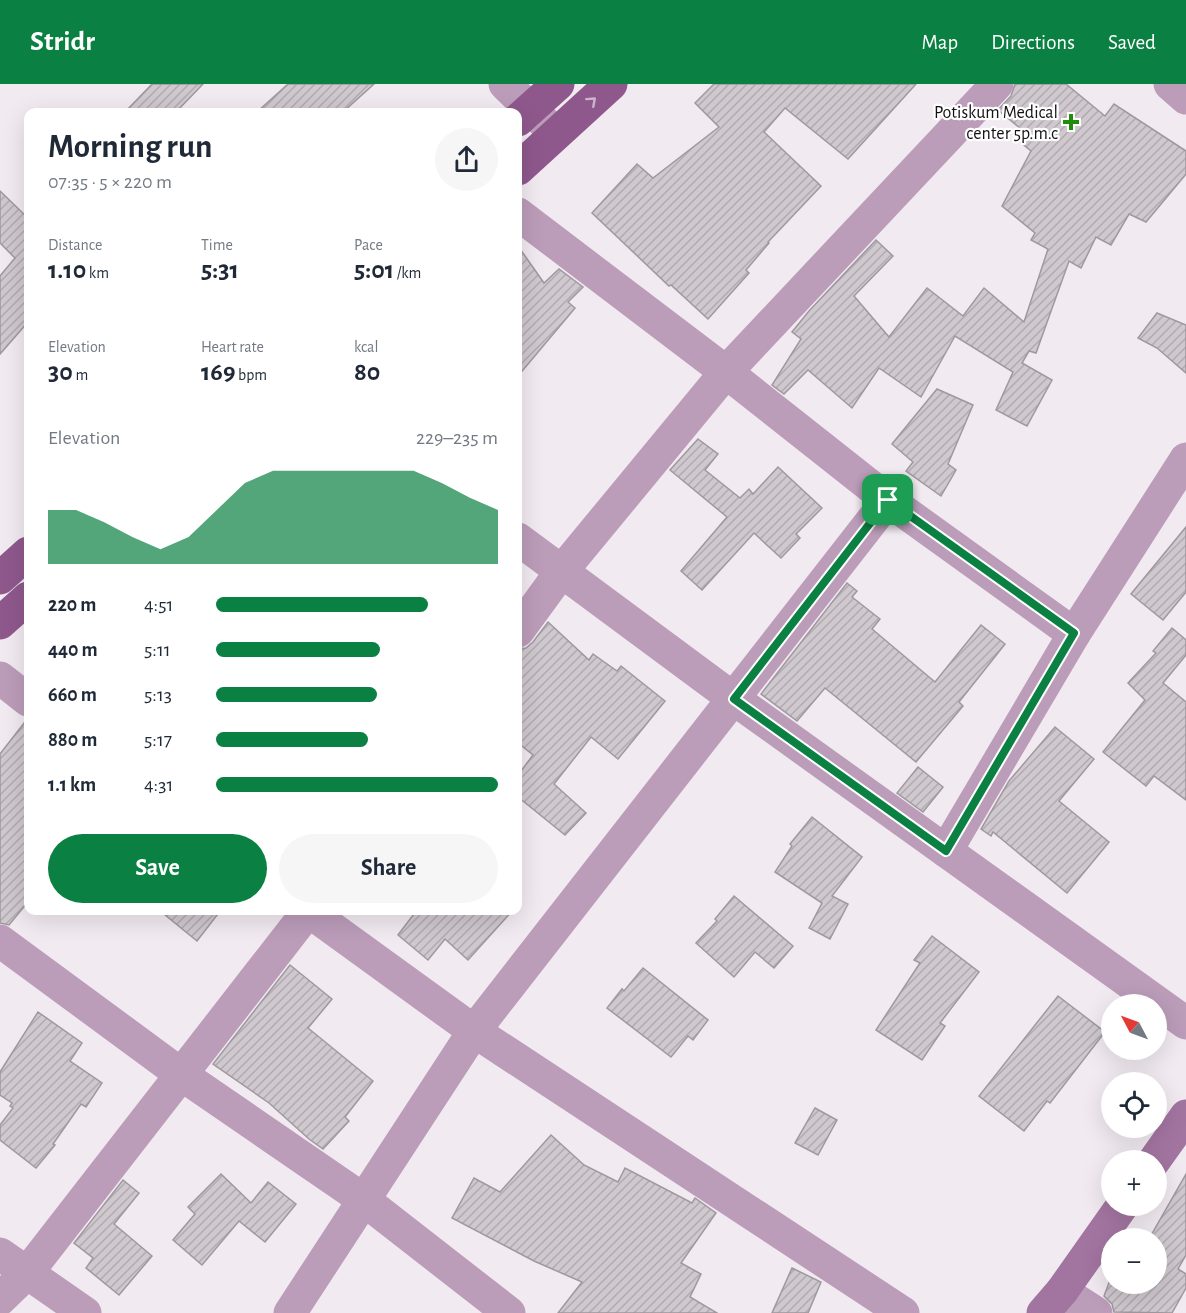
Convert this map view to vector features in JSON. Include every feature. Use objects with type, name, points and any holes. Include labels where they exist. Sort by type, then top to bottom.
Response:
[{"type":"main road","points":[[523,114],[558,84]]},
{"type":"main road","points":[[522,165],[611,84]]},
{"type":"main road","points":[[0,578],[24,557]]},
{"type":"main road","points":[[0,623],[24,602]]},
{"type":"street","points":[[505,84],[519,108]]},
{"type":"street","points":[[522,626],[561,572],[726,372],[997,84]]},
{"type":"street","points":[[1170,84],[1186,98]]},
{"type":"street","points":[[523,114],[555,134]]},
{"type":"street","points":[[522,217],[726,372],[888,500],[1074,633]]},
{"type":"street","points":[[946,851],[1074,633],[1186,459]]},
{"type":"street","points":[[290,1313],[474,1031],[888,500]]},
{"type":"street","points":[[522,542],[734,699],[1186,1023]]},
{"type":"street","points":[[0,678],[24,696]]},
{"type":"street","points":[[0,1299],[27,1273],[305,915]]},
{"type":"street","points":[[314,915],[474,1031],[903,1313]]},
{"type":"street","points":[[0,941],[182,1075],[364,1200],[509,1313]]},
{"type":"street","points":[[1162,1150],[1186,1116]]},
{"type":"street","points":[[1096,1313],[1052,1302],[1115,1216]]},
{"type":"street","points":[[0,1254],[86,1313]]},
{"type":"building","points":[[152,84],[203,84],[180,108],[129,108]]},
{"type":"building","points":[[288,84],[374,84],[347,108],[261,108]]},
{"type":"building","points":[[714,84],[916,84],[848,159],[785,108],[764,132],[821,186],[768,242],[746,270],[749,273],[708,319],[671,285],[669,286],[592,213],[637,164],[653,178],[719,127],[695,103]]},
{"type":"building","points":[[1015,84],[1066,84],[1105,116],[1114,104],[1186,151],[1186,174],[1146,222],[1129,214],[1111,245],[1096,237],[1081,268],[1069,261],[1036,353],[1029,351],[1022,363],[1052,380],[1027,426],[996,410],[1013,372],[955,336],[921,397],[879,368],[852,408],[808,370],[784,394],[772,385],[801,339],[792,332],[876,240],[893,256],[854,296],[889,337],[927,288],[963,316],[984,288],[1024,322],[1048,249],[1031,240],[1035,233],[1002,206],[1031,151],[1020,142],[1027,134],[998,110],[1011,96]]},
{"type":"building","points":[[0,191],[24,214],[24,327],[0,354],[0,276],[15,258],[0,243]]},
{"type":"building","points":[[522,252],[544,283],[559,269],[583,287],[568,302],[575,308],[522,371]]},
{"type":"building","points":[[1157,313],[1186,325],[1186,373],[1157,348],[1138,338]]},
{"type":"building","points":[[937,389],[973,405],[948,464],[956,470],[941,496],[906,471],[913,462],[892,444]]},
{"type":"building","points":[[698,439],[718,454],[705,470],[740,498],[749,489],[753,494],[778,467],[822,508],[796,534],[800,538],[781,558],[754,533],[702,590],[681,571],[727,517],[670,470]]},
{"type":"building","points":[[1186,527],[1186,592],[1163,620],[1131,594]]},
{"type":"building","points":[[847,583],[857,591],[852,597],[880,619],[872,629],[935,682],[981,625],[1005,644],[959,702],[963,706],[916,762],[825,688],[797,721],[761,694]]},
{"type":"building","points":[[548,622],[589,660],[593,654],[617,671],[621,666],[665,701],[618,759],[591,737],[554,784],[586,813],[565,835],[522,800],[522,770],[533,755],[522,746],[522,648],[533,642]]},
{"type":"building","points":[[1172,628],[1186,640],[1186,655],[1163,683],[1186,702],[1186,800],[1154,776],[1146,786],[1103,752],[1145,700],[1128,683],[1156,653],[1153,651]]},
{"type":"building","points":[[24,723],[24,907],[9,925],[0,923],[0,754]]},
{"type":"building","points":[[1055,727],[1094,759],[1059,801],[1109,842],[1067,893],[993,832],[991,836],[981,829],[1009,781]]},
{"type":"building","points":[[918,767],[943,787],[923,812],[897,793]]},
{"type":"building","points":[[812,817],[862,857],[832,896],[848,904],[830,939],[809,928],[822,903],[775,872],[792,846],[790,844]]},
{"type":"building","points":[[734,896],[793,946],[774,968],[755,952],[734,977],[696,943],[717,921],[715,919]]},
{"type":"building","points":[[165,915],[217,915],[197,941]]},
{"type":"building","points":[[413,915],[508,915],[468,960],[445,939],[428,960],[398,935]]},
{"type":"building","points":[[932,936],[979,972],[940,1023],[945,1026],[922,1060],[876,1030],[920,963],[914,960]]},
{"type":"building","points":[[290,965],[332,999],[308,1028],[373,1081],[345,1117],[349,1121],[323,1149],[269,1103],[213,1064]]},
{"type":"building","points":[[643,968],[708,1020],[693,1040],[688,1036],[671,1057],[607,1008]]},
{"type":"building","points":[[1058,996],[1101,1029],[1101,1037],[1050,1103],[1047,1101],[1024,1131],[979,1096]]},
{"type":"building","points":[[38,1012],[82,1043],[70,1061],[102,1083],[86,1107],[81,1104],[53,1144],[55,1145],[36,1168],[0,1140],[0,1125],[13,1108],[10,1106],[12,1103],[0,1095],[0,1072]]},
{"type":"building","points":[[815,1108],[837,1120],[818,1155],[795,1143]]},
{"type":"building","points":[[551,1135],[584,1165],[618,1182],[625,1168],[692,1203],[695,1198],[716,1213],[681,1263],[701,1274],[690,1297],[717,1313],[558,1313],[582,1282],[534,1261],[452,1218],[474,1178],[500,1192]]},
{"type":"building","points":[[221,1174],[251,1203],[268,1182],[296,1204],[265,1242],[239,1221],[202,1265],[173,1240],[195,1214],[188,1207]]},
{"type":"building","points":[[1186,1174],[1186,1255],[1178,1269],[1186,1274],[1186,1288],[1172,1313],[1114,1312],[1112,1304],[1105,1294],[1167,1294],[1167,1228],[1155,1228],[1162,1216],[1167,1216],[1167,1207]]},
{"type":"building","points":[[123,1180],[139,1193],[114,1224],[152,1256],[119,1295],[86,1268],[93,1258],[74,1243]]},
{"type":"building","points":[[792,1268],[821,1282],[808,1313],[772,1313]]},
{"type":"place","name":"Potiskum Medical center 5p.m.c","points":[[1071,122]]},
{"type":"route","points":[[888,500],[1074,633],[946,851],[734,699],[888,500]]}]
